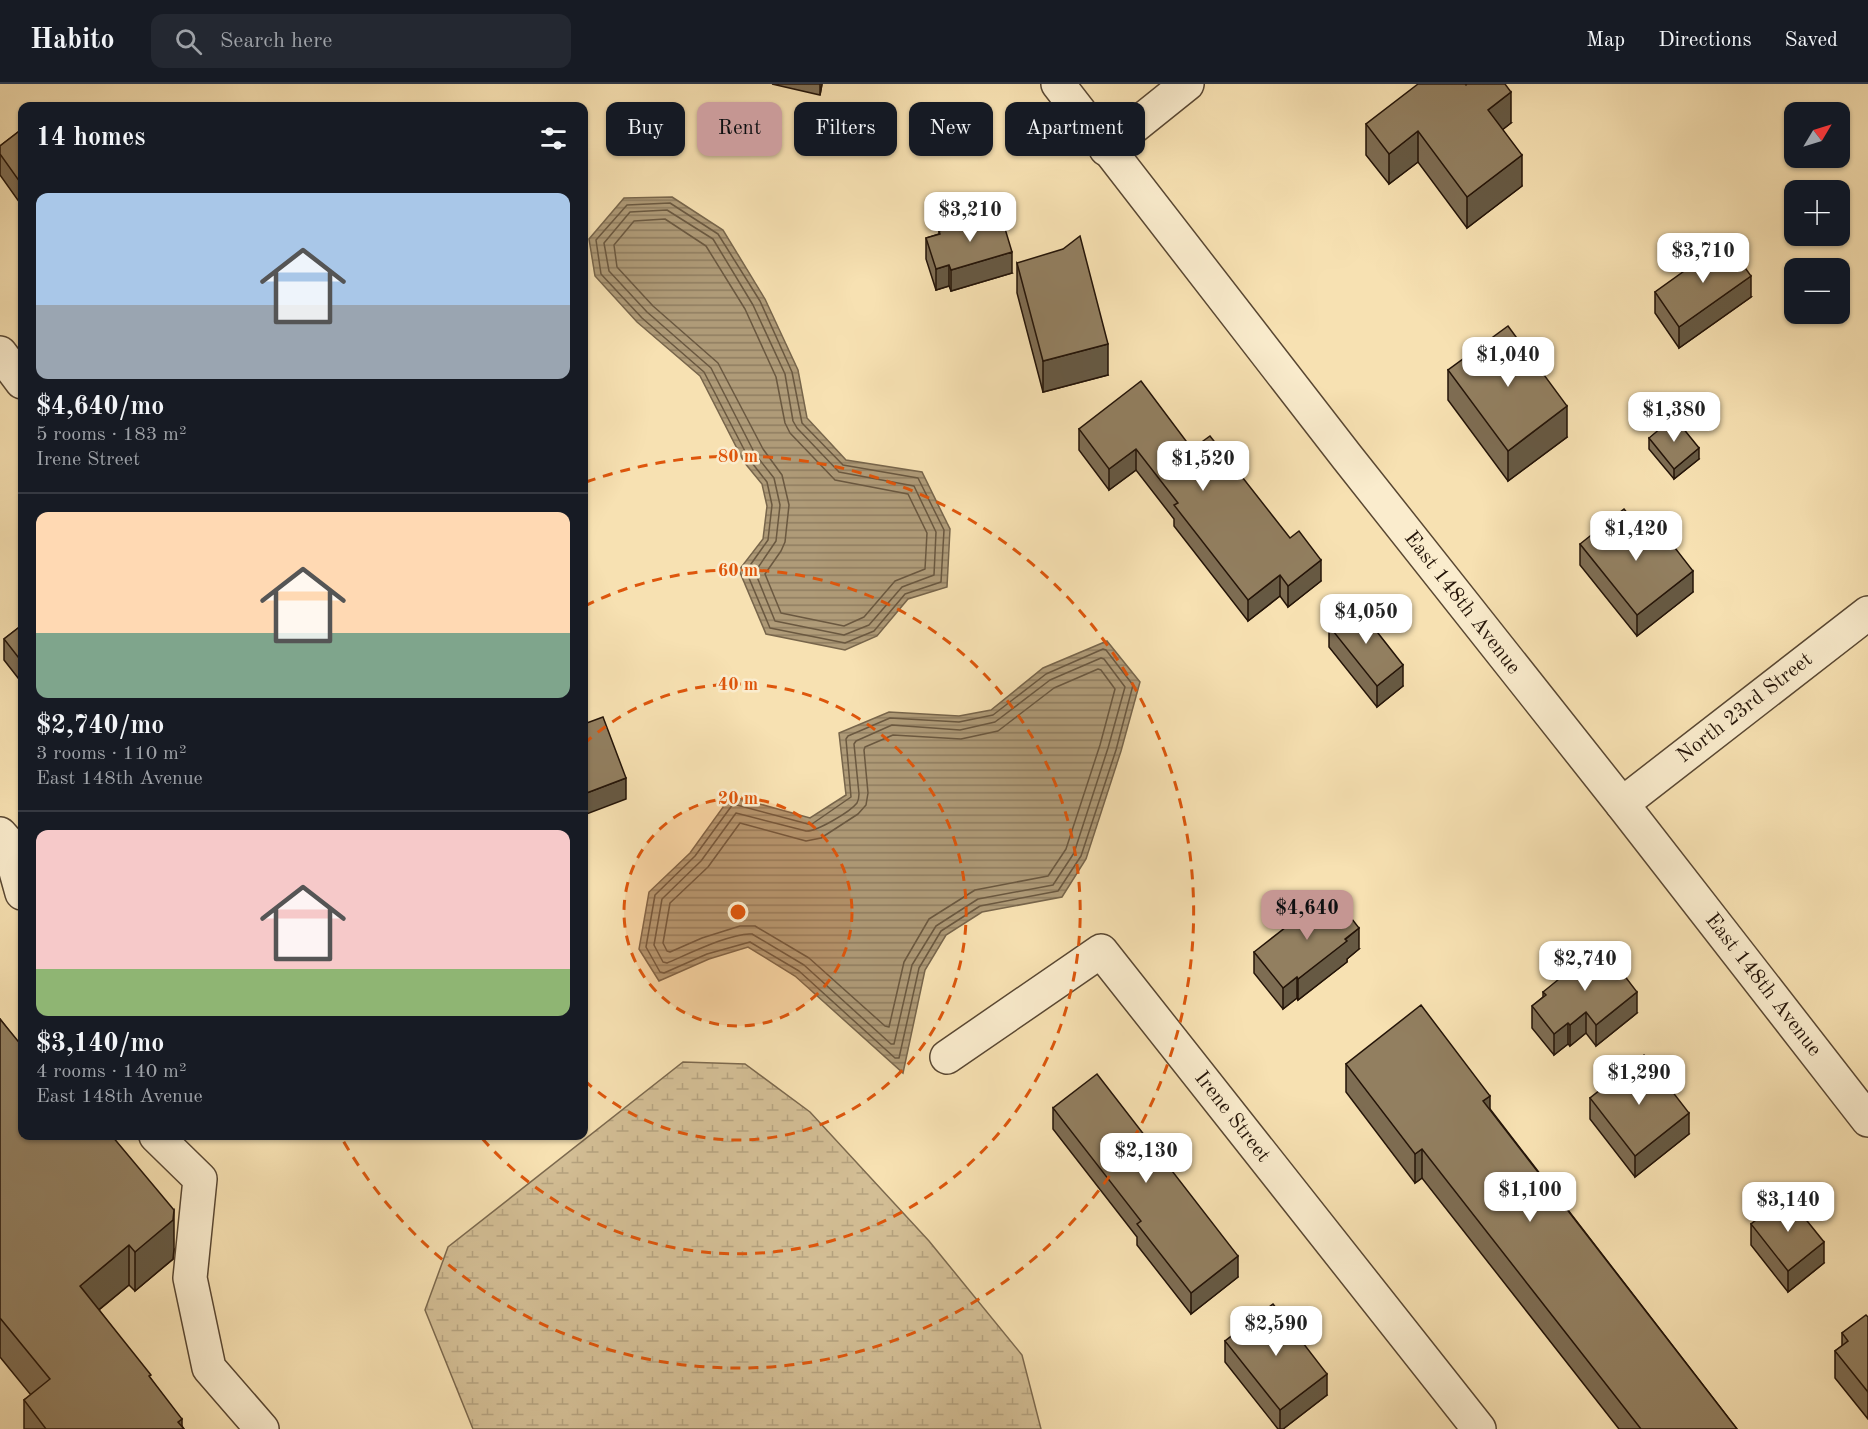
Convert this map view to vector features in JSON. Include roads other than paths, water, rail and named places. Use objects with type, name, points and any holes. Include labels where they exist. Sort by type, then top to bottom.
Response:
[{"type":"street","name":"East 148th Avenue","points":[[1058,84],[1072,102]]},
{"type":"street","points":[[1145,117],[1187,84]]},
{"type":"street","name":"East 148th Avenue","points":[[1112,156],[1868,1120]]},
{"type":"street","points":[[0,353],[18,377]]},
{"type":"street","name":"North 23rd Street","points":[[1622,804],[1868,613]]},
{"type":"street","points":[[0,834],[8,843],[18,879]]},
{"type":"street","name":"Irene Street","points":[[948,1057],[1101,951],[1479,1429]]},
{"type":"street","points":[[160,1140],[200,1179],[190,1278],[209,1368],[262,1429]]},
{"type":"water","points":[[672,197],[723,230],[765,299],[798,370],[807,418],[846,460],[922,472],[950,529],[947,587],[908,599],[877,636],[845,650],[766,634],[739,570],[763,539],[767,506],[762,484],[744,462],[700,376],[637,322],[595,276],[589,239],[624,198]]},
{"type":"water","points":[[1107,641],[1140,682],[1121,751],[1086,859],[1062,897],[982,912],[946,935],[925,970],[903,1073],[795,976],[748,947],[709,959],[659,981],[639,949],[649,892],[690,853],[731,796],[810,818],[846,795],[839,733],[889,712],[959,716],[991,710],[1043,668]]}]
